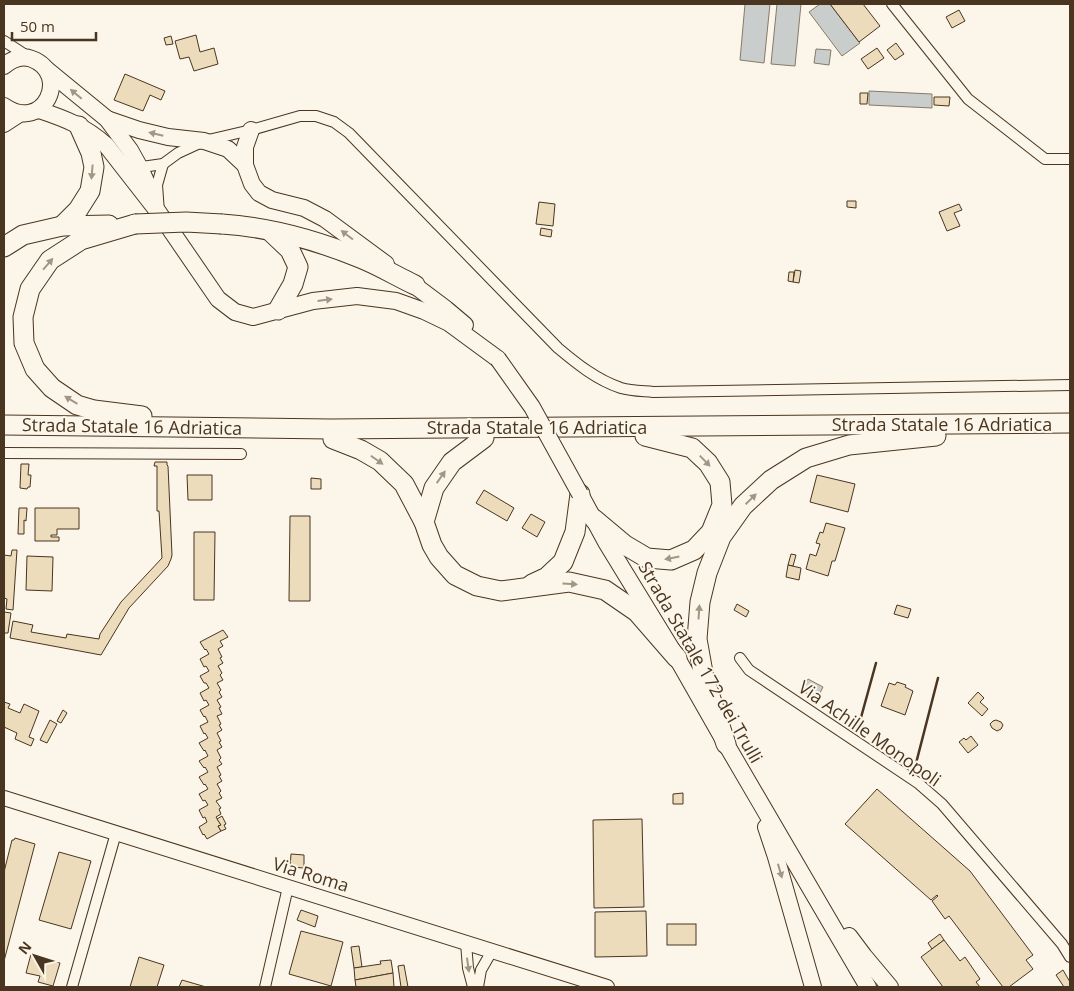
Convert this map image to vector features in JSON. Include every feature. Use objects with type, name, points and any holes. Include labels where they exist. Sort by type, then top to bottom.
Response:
[{"type":"highway","points":[[62,226],[78,210],[90,191],[94,168],[91,152],[79,126]]},
{"type":"highway","points":[[4,246],[23,235],[62,226],[186,222],[246,226],[311,240],[361,258],[414,285]]},
{"type":"highway","points":[[135,224],[81,240],[50,260],[30,289],[23,317],[24,343],[36,369],[52,388],[78,404],[94,410],[123,414],[362,429]]},
{"type":"highway","points":[[269,230],[290,250],[298,267],[293,284],[278,310]]},
{"type":"highway","name":"Strada Statale 16 Adriatica","points":[[4,424],[362,429],[1070,423]]},
{"type":"highway","name":"Strada Statale 16 Adriatica","points":[[4,436],[333,439],[1070,435]]},
{"type":"highway","points":[[594,519],[625,544],[647,558],[670,560],[694,550],[711,532],[722,505],[720,482],[708,463],[692,448],[645,436]]},
{"type":"highway","points":[[726,744],[704,678],[697,639],[700,602],[707,573],[721,537],[743,506],[772,480],[806,458],[849,445],[936,436]]},
{"type":"highway","points":[[424,522],[434,488],[452,462],[484,438]]},
{"type":"highway","points":[[333,439],[361,450],[380,461],[404,484],[424,522],[432,545],[439,557],[455,575],[477,586],[501,591],[569,582],[605,590],[637,612],[677,658]]},
{"type":"highway","points":[[522,588],[547,577],[562,562],[575,532],[580,494]]},
{"type":"main road","points":[[4,66],[11,60],[20,58],[30,58],[39,62],[107,119],[130,150],[132,168]]},
{"type":"main road","points":[[4,106],[11,112],[21,114],[39,110],[50,95],[52,86],[46,69]]},
{"type":"main road","points":[[39,110],[69,120],[79,126],[95,136],[132,168],[159,213],[218,299],[235,312],[253,316],[313,301],[357,296],[396,301],[449,323],[498,359]]},
{"type":"main road","points":[[107,119],[168,137],[204,141],[228,148],[245,165]]},
{"type":"main road","points":[[251,130],[245,147],[245,165],[252,184],[259,193],[272,200],[304,208],[325,219],[446,309],[475,333],[498,359]]},
{"type":"main road","name":"Strada Statale 172 dei Trulli","points":[[498,359],[532,407],[594,519],[868,987]]},
{"type":"main road","points":[[754,791],[776,857],[813,987]]},
{"type":"main road","points":[[797,866],[864,956],[890,987]]},
{"type":"street","points":[[892,4],[968,99],[1045,159],[1070,159]]},
{"type":"street","points":[[4,41],[30,58]]},
{"type":"street","points":[[4,125],[21,114]]},
{"type":"street","points":[[132,168],[163,164],[178,153],[204,141],[300,116],[316,116],[334,122],[349,133],[558,348],[574,362],[594,375],[622,388],[653,392],[1070,385]]},
{"type":"street","points":[[159,213],[156,185],[163,164]]},
{"type":"street","points":[[4,453],[241,454]]},
{"type":"street","name":"Via Achille Monopoli","points":[[740,658],[749,670],[918,783],[942,804],[1062,944],[1070,957]]},
{"type":"street","name":"Via Roma","points":[[4,798],[606,987]]},
{"type":"street","points":[[72,987],[116,833]]},
{"type":"street","points":[[265,987],[288,887]]},
{"type":"street","points":[[466,943],[468,968],[473,987]]},
{"type":"street","points":[[478,987],[481,970],[492,950]]},
{"type":"shaded area","points":[[745,4],[770,4],[764,63],[740,60]]},
{"type":"shaded area","points":[[777,4],[801,4],[795,66],[771,64]]},
{"type":"shaded area","points":[[820,4],[830,4],[860,43],[842,56],[809,12]]},
{"type":"shaded area","points":[[816,49],[831,50],[829,65],[814,63]]},
{"type":"shaded area","points":[[869,91],[932,94],[932,108],[869,105]]},
{"type":"shaded area","points":[[808,679],[823,687],[817,699],[802,691]]},
{"type":"building","points":[[830,4],[863,4],[880,26],[859,42]]},
{"type":"building","points":[[959,10],[965,21],[952,28],[946,17]]},
{"type":"building","points":[[196,35],[200,52],[214,48],[218,64],[194,71],[189,57],[180,59],[175,41]]},
{"type":"building","points":[[171,36],[173,44],[166,45],[164,38]]},
{"type":"building","points":[[896,43],[904,54],[895,60],[887,50]]},
{"type":"building","points":[[877,48],[884,58],[868,69],[861,59]]},
{"type":"building","points":[[125,74],[165,91],[161,100],[150,95],[143,111],[114,100]]},
{"type":"building","points":[[860,93],[868,93],[867,104],[860,104]]},
{"type":"building","points":[[934,97],[950,97],[949,106],[934,105]]},
{"type":"building","points":[[847,201],[856,201],[856,208],[847,207]]},
{"type":"building","points":[[539,202],[555,204],[553,226],[536,224]]},
{"type":"building","points":[[959,204],[962,210],[954,213],[960,226],[947,231],[939,212]]},
{"type":"building","points":[[541,228],[552,230],[551,237],[540,235]]},
{"type":"building","points":[[795,270],[801,271],[799,283],[793,282]]},
{"type":"building","points":[[789,272],[794,272],[793,282],[788,281]]},
{"type":"building","points":[[155,462],[167,462],[168,466],[171,559],[168,566],[129,608],[101,655],[10,638],[13,621],[33,625],[31,632],[66,638],[67,634],[99,639],[100,634],[121,602],[162,558],[159,511],[157,511],[157,466],[154,466]]},
{"type":"building","points":[[21,464],[29,464],[28,475],[31,475],[30,487],[27,489],[20,488]]},
{"type":"building","points":[[187,475],[212,475],[212,500],[188,500]]},
{"type":"building","points":[[817,475],[855,484],[848,512],[810,502]]},
{"type":"building","points":[[311,478],[321,479],[321,489],[311,489]]},
{"type":"building","points":[[484,490],[514,508],[507,521],[476,503]]},
{"type":"building","points":[[19,508],[27,508],[26,521],[24,520],[24,534],[18,534]]},
{"type":"building","points":[[35,508],[79,508],[79,529],[57,529],[57,535],[51,535],[51,537],[59,537],[59,541],[35,541]]},
{"type":"building","points":[[531,514],[545,522],[537,537],[522,528]]},
{"type":"building","points":[[290,516],[310,516],[310,601],[289,601]]},
{"type":"building","points":[[826,523],[845,528],[835,561],[832,561],[828,576],[806,569],[810,554],[816,556],[820,544],[816,543],[820,532],[823,533]]},
{"type":"building","points":[[194,532],[215,532],[214,600],[194,600]]},
{"type":"building","points":[[12,550],[17,550],[13,610],[6,609],[7,599],[4,598],[4,555],[11,556]]},
{"type":"building","points":[[791,554],[796,555],[793,566],[788,565]]},
{"type":"building","points":[[27,556],[53,557],[52,591],[26,590]]},
{"type":"building","points":[[788,565],[801,568],[799,580],[786,577]]},
{"type":"building","points":[[737,604],[749,611],[746,617],[734,610]]},
{"type":"building","points":[[897,605],[911,609],[908,618],[894,614]]},
{"type":"building","points":[[4,612],[11,613],[8,633],[4,633]]},
{"type":"building","points":[[223,630],[228,637],[220,641],[223,646],[218,649],[223,663],[218,666],[223,680],[217,683],[221,690],[219,692],[222,697],[217,700],[222,714],[217,716],[222,730],[217,733],[222,747],[217,750],[222,764],[217,767],[222,781],[217,784],[222,798],[216,801],[221,808],[219,809],[221,814],[216,817],[221,825],[218,826],[221,831],[207,839],[199,827],[207,822],[199,810],[208,805],[199,794],[208,789],[199,777],[208,772],[199,761],[208,756],[199,743],[208,738],[200,726],[208,722],[200,710],[209,705],[206,700],[204,701],[200,693],[209,688],[200,676],[209,671],[206,666],[204,667],[200,659],[209,654],[200,642]]},
{"type":"building","points":[[897,682],[906,685],[905,687],[913,691],[905,715],[881,706],[889,683],[895,685]]},
{"type":"building","points":[[978,692],[984,698],[980,702],[988,709],[982,716],[968,703]]},
{"type":"building","points":[[4,702],[10,704],[8,708],[20,713],[24,704],[39,711],[29,737],[34,739],[31,746],[15,739],[17,733],[4,727]]},
{"type":"building","points":[[63,710],[67,713],[61,723],[57,721]]},
{"type":"building","points":[[50,720],[57,724],[47,743],[40,740]]},
{"type":"building","points":[[996,720],[1003,725],[997,731],[990,724]]},
{"type":"building","points":[[971,736],[978,745],[968,753],[959,742]]},
{"type":"building","points":[[877,789],[970,871],[1033,955],[1026,960],[1033,969],[1009,987],[1003,987],[949,916],[945,919],[932,901],[938,896],[931,900],[845,824]]},
{"type":"building","points":[[683,793],[683,804],[673,804],[673,794]]},
{"type":"building","points":[[222,816],[226,829],[221,831],[218,826],[221,825],[217,819]]},
{"type":"building","points":[[642,819],[644,907],[594,908],[593,820]]},
{"type":"building","points":[[15,838],[35,844],[4,961],[4,872],[12,840]]},
{"type":"building","points":[[59,852],[91,861],[71,929],[39,920]]},
{"type":"building","points":[[291,854],[304,855],[304,868],[290,867]]},
{"type":"building","points":[[301,910],[318,916],[315,927],[297,920]]},
{"type":"building","points":[[646,911],[647,956],[595,957],[595,912]]},
{"type":"building","points":[[667,924],[696,924],[696,945],[667,945]]},
{"type":"building","points":[[301,931],[343,942],[331,986],[289,974]]},
{"type":"building","points":[[940,934],[944,940],[932,949],[928,943]]},
{"type":"building","points":[[944,940],[960,961],[965,957],[980,979],[976,982],[980,987],[943,987],[921,957]]},
{"type":"building","points":[[359,946],[362,967],[354,968],[351,947]]},
{"type":"building","points":[[31,954],[60,963],[53,986],[38,982],[40,976],[26,973]]},
{"type":"building","points":[[139,957],[164,965],[157,987],[130,987]]},
{"type":"building","points":[[391,960],[393,973],[355,980],[354,968],[381,964],[380,961]]},
{"type":"building","points":[[404,965],[408,987],[401,987],[398,966]]},
{"type":"building","points":[[1063,970],[1070,982],[1070,987],[1064,987],[1056,975]]},
{"type":"building","points":[[393,973],[394,987],[356,987],[355,980]]},
{"type":"building","points":[[182,980],[206,987],[179,987]]},
{"type":"wall","points":[[857,732],[876,663]]},
{"type":"wall","points":[[913,775],[938,678]]}]
